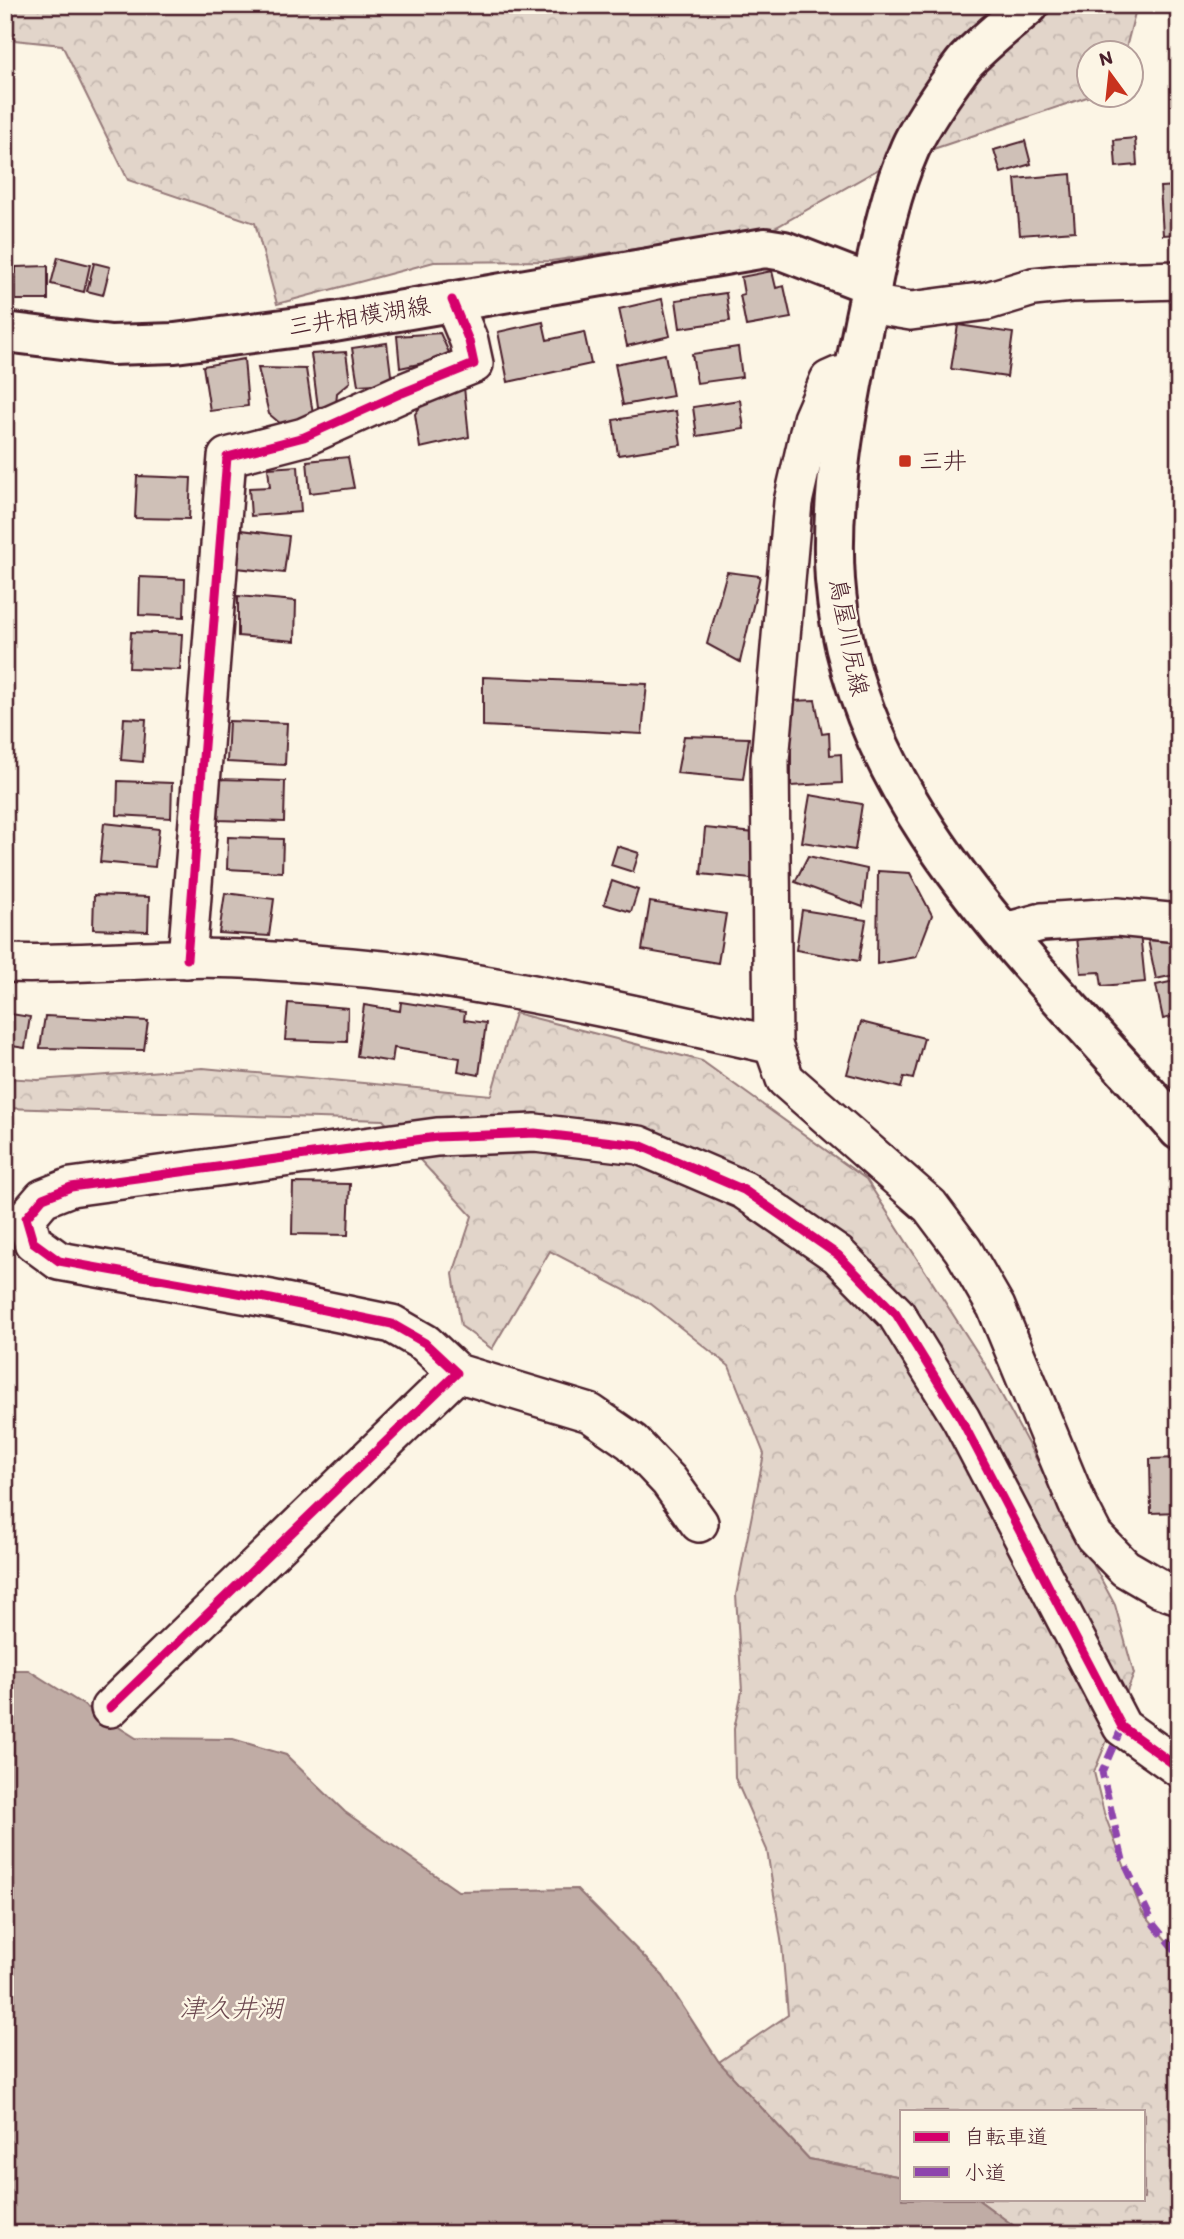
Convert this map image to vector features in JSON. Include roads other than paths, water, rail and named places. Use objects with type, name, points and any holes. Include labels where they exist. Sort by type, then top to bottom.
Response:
[{"type":"main road","name":"鳥屋川尻線","points":[[1029,5],[965,62],[927,116],[903,167],[870,294],[855,373],[840,466],[835,581],[849,657],[871,728],[901,791],[958,875],[1179,1130]]},
{"type":"main road","name":"三井相模湖線","points":[[5,332],[111,345],[175,343],[322,324],[765,248],[784,251],[870,294]]},
{"type":"street","points":[[870,294],[911,312],[987,301],[1033,287],[1071,283],[1179,281]]},
{"type":"street","points":[[187,959],[227,457],[304,437],[474,364],[469,341],[452,300]]},
{"type":"street","points":[[855,373],[829,380],[825,388],[812,419],[793,502],[769,760],[772,1045],[785,1079],[930,1206],[962,1250],[996,1307],[1077,1503],[1094,1536],[1125,1568],[1161,1589],[1179,1595]]},
{"type":"street","points":[[1005,932],[1042,922],[1117,917],[1179,923]]},
{"type":"street","points":[[5,963],[54,965],[187,959],[257,960],[422,975],[596,1005],[772,1045]]},
{"type":"street","points":[[699,1523],[669,1481],[632,1442],[590,1413],[457,1373],[425,1343],[392,1324],[59,1261],[16,1227],[43,1198],[71,1187],[438,1137],[535,1133],[639,1145],[744,1190],[838,1255],[896,1314],[961,1419],[1122,1727],[1179,1768]]},
{"type":"street","points":[[110,1708],[457,1373]]},
{"type":"water","name":"津久井湖","points":[[5,1670],[28,1670],[136,1738],[233,1739],[286,1755],[345,1812],[458,1891],[577,1889],[663,1976],[719,2062],[809,2159],[900,2177],[900,2200],[978,2200],[1025,2234],[5,2234]]},
{"type":"place","name":"三井","points":[[905,461]]}]
